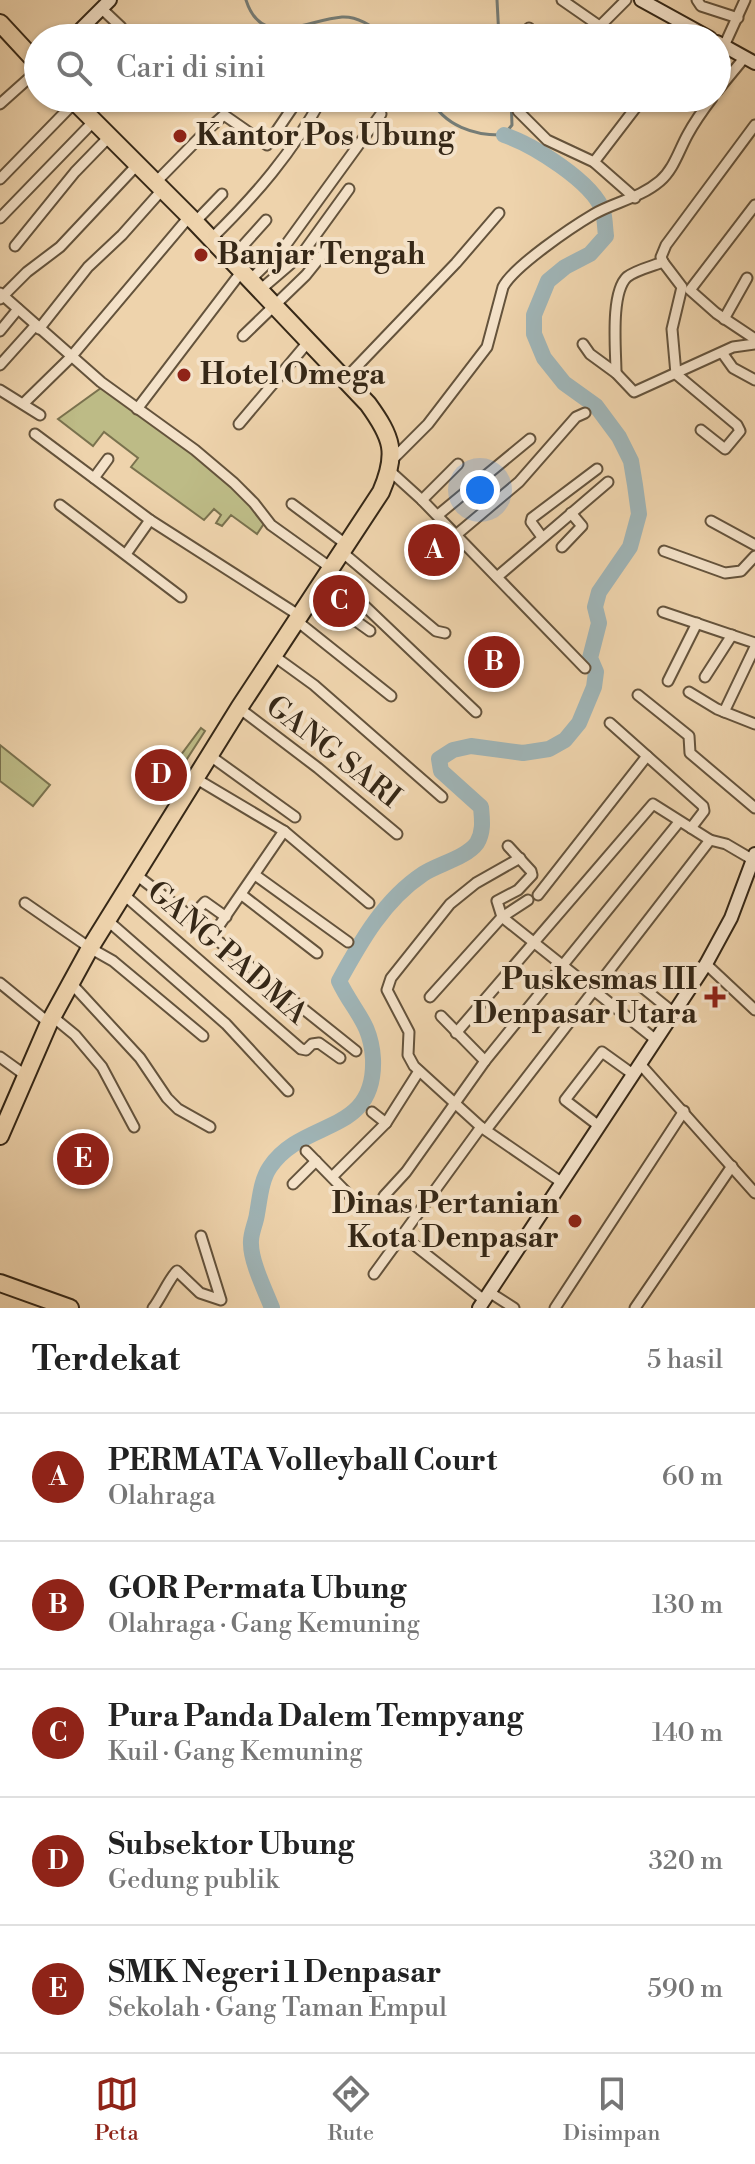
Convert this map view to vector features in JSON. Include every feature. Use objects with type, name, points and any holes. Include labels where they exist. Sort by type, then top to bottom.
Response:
[{"type":"highway","points":[[0,23],[24,49]]},
{"type":"highway","points":[[1,1132],[70,982],[209,755],[381,492],[391,466],[391,445],[383,424],[368,404],[85,112]]},
{"type":"highway","points":[[0,1283],[70,1308]]},
{"type":"main road","points":[[641,0],[674,24]]},
{"type":"main road","points":[[86,24],[106,4]]},
{"type":"main road","points":[[731,50],[750,60]]},
{"type":"main road","points":[[484,1300],[706,964],[731,918],[754,858]]},
{"type":"street","points":[[562,0],[597,24]]},
{"type":"street","points":[[599,24],[626,0]]},
{"type":"street","points":[[697,0],[701,6],[738,18]]},
{"type":"street","points":[[731,29],[745,0]]},
{"type":"street","points":[[106,4],[119,24]]},
{"type":"street","points":[[731,78],[750,60]]},
{"type":"street","points":[[0,104],[24,83]]},
{"type":"street","points":[[0,179],[62,112]]},
{"type":"street","points":[[0,365],[88,267],[122,235],[159,186],[205,132],[224,115],[267,145],[289,112]]},
{"type":"street","points":[[211,239],[266,183],[314,112]]},
{"type":"street","points":[[519,112],[547,140],[594,162],[635,198]]},
{"type":"street","points":[[594,162],[632,112]]},
{"type":"street","points":[[585,668],[391,466],[428,424],[487,347],[503,287],[508,279],[596,213],[635,198],[668,172],[701,112]]},
{"type":"street","points":[[137,409],[246,275],[285,246],[381,114]]},
{"type":"street","points":[[0,218],[94,121]]},
{"type":"street","points":[[701,430],[725,449],[740,431],[737,425],[676,374],[672,329],[682,287],[661,257],[666,245],[755,125]]},
{"type":"street","points":[[15,246],[75,172],[109,137]]},
{"type":"street","points":[[137,165],[60,247],[1,296],[71,357],[234,483],[271,525],[330,570],[476,712]]},
{"type":"street","points":[[246,275],[302,254],[349,189]]},
{"type":"street","points":[[24,403],[71,357],[192,219],[222,194]]},
{"type":"street","points":[[755,205],[690,290],[755,342]]},
{"type":"street","points":[[345,379],[456,263],[499,213]]},
{"type":"street","points":[[246,275],[266,220]]},
{"type":"street","points":[[243,336],[306,275],[330,245]]},
{"type":"street","points":[[616,373],[616,313],[623,284],[627,278],[663,262]]},
{"type":"street","points":[[724,319],[747,278]]},
{"type":"street","points":[[0,331],[18,309]]},
{"type":"street","points":[[239,424],[309,341]]},
{"type":"street","points":[[583,344],[590,354],[616,373],[634,392],[733,347],[755,342]]},
{"type":"street","points":[[723,354],[733,368],[755,380]]},
{"type":"street","points":[[0,390],[40,415]]},
{"type":"street","points":[[456,535],[519,482],[576,417],[585,413]]},
{"type":"street","points":[[35,434],[150,520],[298,619],[391,696]]},
{"type":"street","points":[[438,515],[530,439]]},
{"type":"street","points":[[94,478],[108,459]]},
{"type":"street","points":[[422,500],[458,464]]},
{"type":"street","points":[[542,537],[531,522],[532,518],[597,469]]},
{"type":"street","points":[[497,577],[608,482]]},
{"type":"street","points":[[292,504],[436,631],[445,633]]},
{"type":"street","points":[[60,505],[181,597]]},
{"type":"street","points":[[562,547],[582,526],[571,513]]},
{"type":"street","points":[[126,554],[150,520]]},
{"type":"street","points":[[711,521],[755,545]]},
{"type":"street","points":[[664,551],[725,573],[751,567],[755,556]]},
{"type":"street","points":[[312,598],[345,621],[356,621],[370,631]]},
{"type":"street","points":[[663,612],[755,645],[724,712]]},
{"type":"street","points":[[668,681],[697,623]]},
{"type":"street","points":[[705,677],[732,635]]},
{"type":"street","points":[[274,656],[314,685],[442,797]]},
{"type":"street","points":[[689,692],[724,712],[755,724]]},
{"type":"street","points":[[638,695],[689,736],[690,753],[755,808]]},
{"type":"street","name":"GANG SARI","points":[[239,708],[397,834]]},
{"type":"street","points":[[610,723],[703,806],[704,811],[691,828]]},
{"type":"street","points":[[209,755],[295,817]]},
{"type":"street","points":[[430,997],[502,917],[533,898],[647,756]]},
{"type":"street","points":[[195,778],[284,831],[369,903]]},
{"type":"street","points":[[456,1033],[531,942],[651,806],[656,805],[710,840],[754,858]]},
{"type":"street","points":[[384,1196],[406,1172],[485,1061],[679,822]]},
{"type":"street","points":[[284,831],[212,936],[356,1051]]},
{"type":"street","points":[[374,1274],[710,840]]},
{"type":"street","points":[[508,846],[532,874],[518,890],[496,902],[502,917],[656,1040]]},
{"type":"street","points":[[520,858],[476,883],[450,904],[387,984],[387,995],[409,1032],[410,1061],[419,1071],[484,1129],[561,1182]]},
{"type":"street","points":[[135,874],[191,917],[205,902],[226,917]]},
{"type":"street","points":[[255,875],[348,942]]},
{"type":"street","name":"GANG PADMA","points":[[123,894],[301,1049],[306,1050],[312,1044],[319,1043],[340,1058]]},
{"type":"street","points":[[242,895],[317,953]]},
{"type":"street","points":[[25,903],[113,961],[203,1036]]},
{"type":"street","points":[[107,920],[226,1024],[288,1091]]},
{"type":"street","points":[[706,964],[755,1010]]},
{"type":"street","points":[[632,979],[674,1013]]},
{"type":"street","points":[[70,982],[140,1058],[167,1098],[178,1109],[210,1127]]},
{"type":"street","points":[[0,983],[75,1035],[102,1067],[134,1127]]},
{"type":"street","points":[[441,1016],[485,1061]]},
{"type":"street","points":[[599,1126],[565,1100],[602,1052],[638,1070],[684,1111],[755,1193]]},
{"type":"street","points":[[0,1057],[25,1075]]},
{"type":"street","points":[[332,1177],[386,1123],[419,1071]]},
{"type":"street","points":[[555,1308],[684,1111]]},
{"type":"street","points":[[372,1112],[386,1123]]},
{"type":"street","points":[[306,1151],[354,1200]]},
{"type":"street","points":[[293,1184],[316,1161]]},
{"type":"street","points":[[635,1308],[732,1166]]},
{"type":"street","points":[[153,1308],[177,1271],[200,1293],[221,1300],[201,1236]]},
{"type":"street","points":[[403,1236],[484,1300],[514,1308]]},
{"type":"shaded area","points":[[101,388],[194,453],[232,484],[265,522],[257,534],[231,515],[222,526],[216,523],[221,515],[214,509],[204,520],[131,467],[138,458],[104,432],[93,446],[58,419]]},
{"type":"shaded area","points":[[438,526],[457,545],[430,573],[411,554]]},
{"type":"shaded area","points":[[201,728],[205,731],[176,776],[169,771]]},
{"type":"shaded area","points":[[0,745],[50,785],[33,806],[0,781]]},
{"type":"waterway","points":[[246,0],[253,15],[263,24]]},
{"type":"waterway","points":[[497,0],[498,24]]},
{"type":"waterway","points":[[308,24],[342,17],[367,24]]},
{"type":"waterway","points":[[440,112],[472,131],[504,135],[512,125],[512,112]]},
{"type":"waterway","points":[[272,1308],[256,1267],[251,1244],[267,1172],[284,1151],[350,1114],[363,1101],[371,1084],[373,1059],[369,1035],[339,981],[365,936],[397,896],[423,874],[466,853],[477,843],[481,834],[481,807],[441,771],[439,759],[453,750],[471,746],[523,753],[549,749],[565,740],[579,723],[594,687],[596,672],[590,658],[599,623],[595,607],[599,592],[630,547],[639,514],[631,461],[619,437],[596,406],[564,383],[544,358],[534,334],[534,315],[548,281],[565,267],[590,254],[606,236],[603,211],[575,177],[530,147],[504,135]]},
{"type":"place","name":"Kantor Pos Ubung","points":[[180,136]]},
{"type":"place","name":"Banjar Tengah","points":[[201,255]]},
{"type":"place","name":"Hotel Omega","points":[[184,375]]},
{"type":"place","name":"PERMATA Volleyball Court","points":[[434,550]]},
{"type":"place","name":"Pura Panda Dalem Tempyang","points":[[339,601]]},
{"type":"place","name":"GOR Permata Ubung","points":[[494,662]]},
{"type":"place","name":"Subsektor Ubung","points":[[161,775]]},
{"type":"place","name":"Puskesmas III Denpasar Utara","points":[[715,997]]},
{"type":"place","name":"SMK Negeri 1 Denpasar","points":[[83,1159]]},
{"type":"place","name":"Dinas Pertanian Kota Denpasar","points":[[575,1221]]}]
